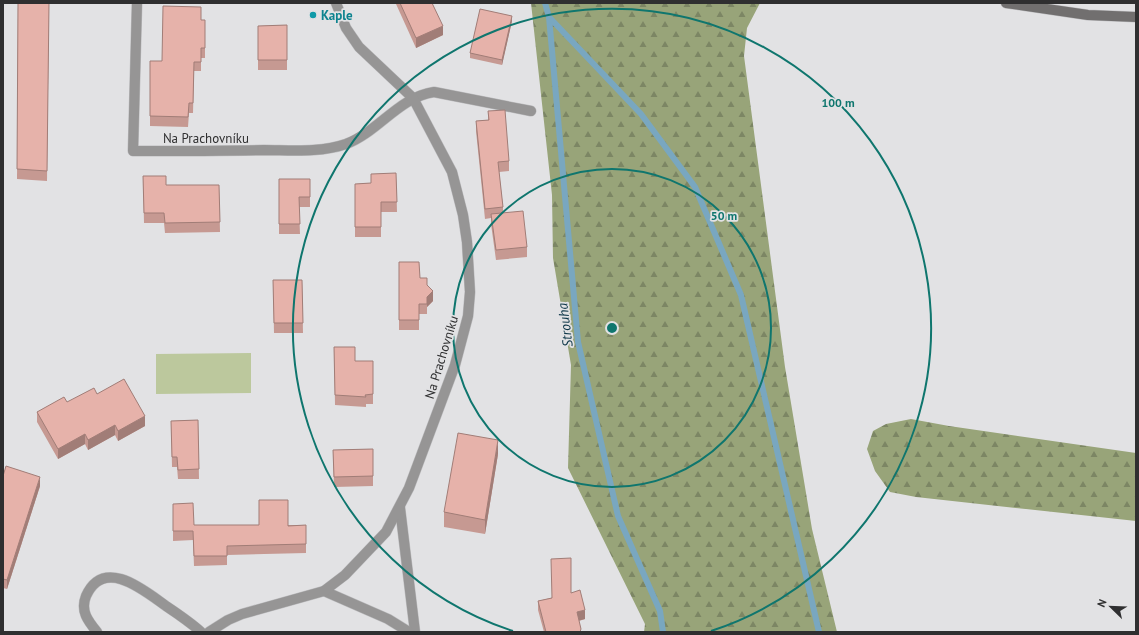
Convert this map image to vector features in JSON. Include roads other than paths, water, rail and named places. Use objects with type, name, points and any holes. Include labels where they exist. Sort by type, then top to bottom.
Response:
[{"type":"main road","points":[[1006,3],[1088,15],[1136,17]]},
{"type":"street","name":"Na Prachovníku","points":[[137,3],[133,151],[305,150],[334,147],[346,144],[364,135],[412,98],[434,92],[531,111]]},
{"type":"street","name":"Na Prachovníku","points":[[209,632],[228,620],[242,614],[324,591],[345,575],[386,532],[400,508],[409,488],[455,365],[467,322],[470,292],[468,242],[458,192],[452,172],[412,98],[359,47],[346,28],[336,3]]},
{"type":"street","points":[[400,508],[415,632]]},
{"type":"street","points":[[97,632],[86,617],[84,605],[86,596],[97,582],[103,579],[120,578],[136,584],[201,632]]},
{"type":"street","points":[[324,591],[388,619],[409,632]]},
{"type":"waterway","name":"Strouha","points":[[545,3],[549,17],[578,342],[618,516],[660,611],[663,632]]},
{"type":"waterway","points":[[549,17],[641,114],[695,187],[741,295],[819,632]]},
{"type":"place","name":"Kaple","points":[[313,15]]}]
